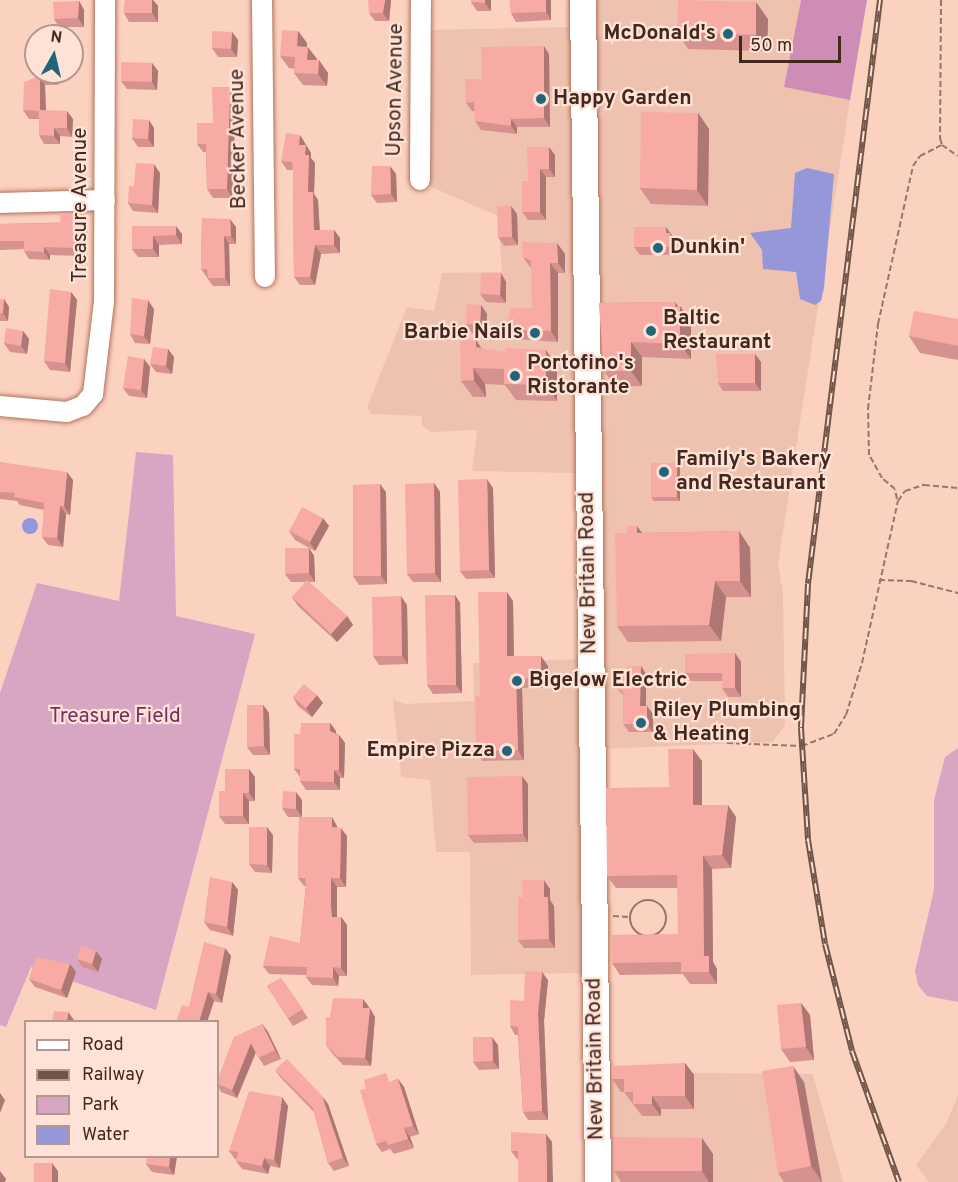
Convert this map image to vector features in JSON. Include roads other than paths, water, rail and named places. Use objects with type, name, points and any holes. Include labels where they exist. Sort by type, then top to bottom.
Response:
[{"type":"main road","name":"New Britain Road","points":[[583,0],[598,1182]]},
{"type":"street","name":"Treasure Avenue","points":[[0,406],[67,412],[83,406],[93,394],[98,374],[104,302],[105,0]]},
{"type":"street","name":"Becker Avenue","points":[[262,0],[265,277]]},
{"type":"street","name":"Upson Avenue","points":[[420,180],[421,0]]},
{"type":"street","points":[[0,203],[105,201]]},
{"type":"water","points":[[807,168],[834,174],[824,288],[821,301],[815,305],[800,299],[796,272],[763,269],[762,250],[750,233],[791,228],[795,173]]},
{"type":"water","points":[[30,518],[38,526],[30,534],[22,526]]},
{"type":"railway","points":[[880,0],[808,584],[801,728],[808,840],[825,944],[852,1051],[899,1182]]},
{"type":"place","name":"McDonald's","points":[[728,34]]},
{"type":"place","name":"Happy Garden","points":[[541,99]]},
{"type":"place","name":"Dunkin'","points":[[658,248]]},
{"type":"place","name":"Baltic Restaurant","points":[[651,331]]},
{"type":"place","name":"Barbie Nails","points":[[535,333]]},
{"type":"place","name":"Portofino's Ristorante","points":[[515,376]]},
{"type":"place","name":"Family's Bakery and Restaurant","points":[[664,472]]},
{"type":"place","name":"Bigelow Electric","points":[[517,681]]},
{"type":"place","name":"Riley Plumbing & Heating","points":[[641,723]]},
{"type":"place","name":"Empire Pizza","points":[[507,751]]},
{"type":"park label","name":"Treasure Field","points":[[115,717]]}]
